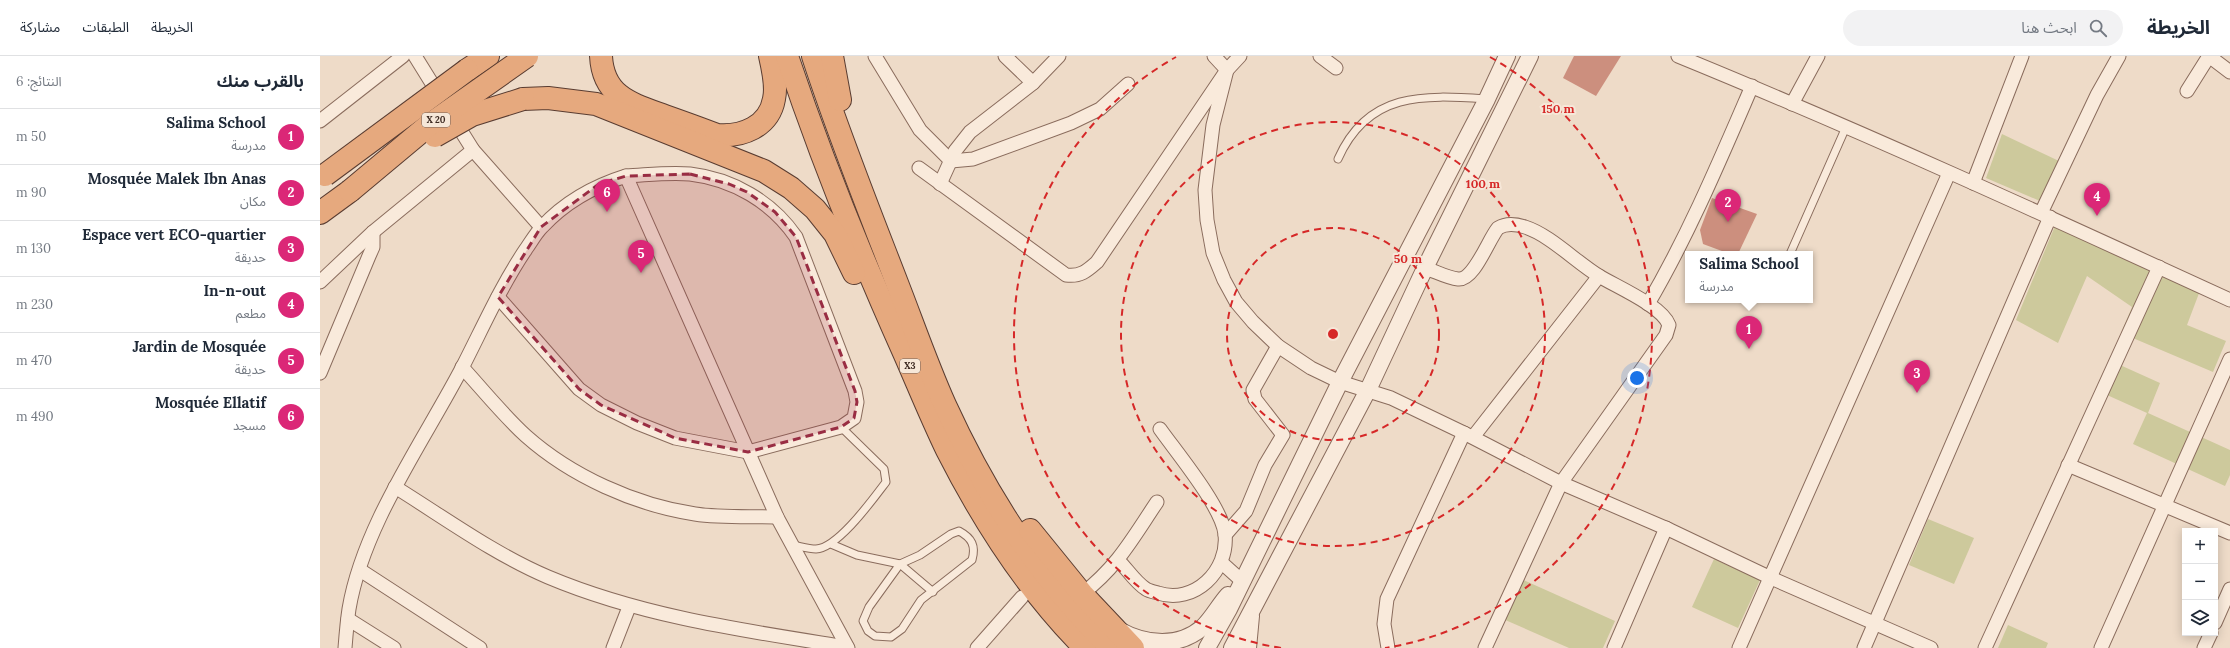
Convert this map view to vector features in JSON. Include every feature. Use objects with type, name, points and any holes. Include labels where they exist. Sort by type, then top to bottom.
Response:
[{"type":"highway","name":"X 20","points":[[323,177],[473,63],[488,56]]},
{"type":"highway","name":"X 20","points":[[320,213],[429,125],[527,56]]},
{"type":"highway","points":[[601,56],[604,75],[609,85],[624,100],[716,135],[729,136],[742,134],[753,129],[763,121],[770,111],[774,99],[775,87],[770,56]]},
{"type":"highway","name":"X3","points":[[787,56],[808,118],[844,213],[928,410],[948,451],[988,523],[1034,588],[1085,648]]},
{"type":"highway","name":"X3","points":[[813,56],[849,157],[922,346],[945,404],[963,443],[1001,513],[1046,576],[1111,648]]},
{"type":"highway","points":[[832,56],[849,157]]},
{"type":"highway","points":[[350,190],[454,124],[488,109],[523,99],[554,98],[596,104],[764,171],[791,188],[815,209],[834,234],[876,316],[912,372]]},
{"type":"highway","points":[[922,346],[995,477],[1040,544],[1082,594],[1133,648]]},
{"type":"highway","points":[[928,410],[933,441],[951,485],[988,550],[1022,598],[1065,648]]},
{"type":"street","points":[[320,121],[403,56]]},
{"type":"street","points":[[415,56],[474,150],[541,227]]},
{"type":"street","points":[[875,56],[920,130],[951,160],[973,159],[1071,123],[1100,108],[1128,84]]},
{"type":"street","points":[[1005,56],[1033,83]]},
{"type":"street","points":[[940,184],[951,160],[970,132],[1033,83],[1059,56]]},
{"type":"street","points":[[1214,56],[1227,70]]},
{"type":"street","points":[[919,168],[1066,275],[1075,276],[1082,274],[1097,262],[1227,70],[1240,56]]},
{"type":"street","points":[[1320,56],[1336,68]]},
{"type":"street","points":[[1207,648],[1222,622],[1340,382],[1487,99],[1507,56]]},
{"type":"street","points":[[1232,648],[1368,390],[1425,268],[1530,56]]},
{"type":"street","points":[[1678,56],[1752,86],[2046,215],[2230,300]]},
{"type":"street","points":[[1792,104],[1818,56]]},
{"type":"street","points":[[1973,183],[2022,56]]},
{"type":"street","points":[[1864,648],[2097,95],[2119,56]]},
{"type":"street","points":[[2187,91],[2209,56],[2230,72]]},
{"type":"street","points":[[1227,70],[1213,125],[1205,190],[1207,220],[1213,253],[1224,280],[1236,302],[1253,322],[1278,346],[1311,368],[1340,382],[1391,398],[1469,435],[1560,483],[1666,528],[1771,578],[1875,622],[1931,648]]},
{"type":"street","points":[[1648,304],[1665,276],[1702,202],[1752,86]]},
{"type":"street","points":[[320,282],[373,232],[474,150]]},
{"type":"street","points":[[1739,648],[1949,173]]},
{"type":"street","points":[[345,648],[348,619],[360,570],[395,487],[462,367],[498,297],[519,259],[541,227],[583,194],[599,184],[626,176],[690,174],[710,178],[747,192],[775,212],[786,222],[796,236],[855,391],[858,402],[854,418],[841,427],[748,452],[675,438],[637,423],[601,405],[579,389],[564,374],[498,297]]},
{"type":"street","points":[[626,176],[777,517],[848,648]]},
{"type":"street","points":[[1425,268],[1457,279],[1463,279],[1471,274],[1498,228],[1503,225],[1514,224],[1538,233],[1599,276],[1648,304],[1667,320],[1669,330],[1560,483],[1484,648]]},
{"type":"street","points":[[320,373],[370,256],[373,247],[373,232]]},
{"type":"street","points":[[1985,648],[2159,267]]},
{"type":"street","points":[[1388,648],[1384,624],[1387,599],[1469,435],[1599,276]]},
{"type":"street","points":[[1225,535],[1246,511],[1265,465],[1283,435],[1256,399],[1253,390],[1278,346]]},
{"type":"street","points":[[2101,648],[2230,360]]},
{"type":"street","points":[[462,367],[526,436],[564,465],[584,475],[640,499],[695,514],[777,517]]},
{"type":"street","points":[[1119,561],[1146,589],[1166,596],[1187,595],[1207,583],[1222,563],[1225,535],[1218,511],[1160,429]]},
{"type":"street","points":[[2068,465],[2230,532]]},
{"type":"street","points":[[395,487],[522,565],[548,577],[629,607],[764,634],[848,648]]},
{"type":"street","points":[[1082,594],[1102,578],[1119,561],[1157,502]]},
{"type":"street","points":[[1614,648],[1666,528]]},
{"type":"street","points":[[1222,563],[1242,581]]},
{"type":"street","points":[[360,570],[480,648]]},
{"type":"street","points":[[1111,626],[1146,641],[1172,643],[1181,640],[1204,626],[1224,599],[1242,581]]},
{"type":"street","points":[[2218,616],[2230,589]]},
{"type":"street","points":[[976,648],[1022,598]]},
{"type":"street","points":[[613,648],[629,607]]},
{"type":"street","points":[[1248,648],[1251,610]]},
{"type":"street","points":[[348,619],[394,648]]},
{"type":"street","points":[[2204,648],[2210,636]]},
{"type":"lane","points":[[1338,159],[1343,147],[1355,130],[1370,115],[1389,106],[1413,98],[1440,96],[1487,99]]},
{"type":"lane","points":[[1791,251],[1846,127]]},
{"type":"lane","points":[[792,545],[817,549],[831,544],[862,512],[886,482],[884,469],[841,427]]},
{"type":"lane","points":[[959,532],[965,534],[972,541],[975,550],[972,560],[921,600],[902,629],[891,637],[875,636],[868,630],[863,621],[869,607],[900,564],[920,555],[951,534],[959,532]]},
{"type":"lane","points":[[831,544],[857,555],[900,564],[933,592]]},
{"type":"highlighted area","points":[[690,174],[729,184],[747,192],[775,212],[796,237],[855,391],[857,402],[854,418],[841,427],[748,452],[675,438],[601,405],[579,389],[498,297],[541,227],[599,184],[626,176]]},
{"type":"shaded area","points":[[2002,134],[2059,161],[2040,201],[1986,178]]},
{"type":"shaded area","points":[[2055,226],[2201,288],[2187,325],[2226,341],[2213,372],[2121,333],[2132,307],[2087,276],[2058,343],[2016,320]]},
{"type":"shaded area","points":[[2120,365],[2160,383],[2148,413],[2230,450],[2230,475],[2225,486],[2133,444],[2147,413],[2107,395]]},
{"type":"shaded area","points":[[1928,519],[1974,538],[1954,584],[1909,565]]},
{"type":"shaded area","points":[[1714,559],[1760,580],[1738,628],[1692,607]]},
{"type":"shaded area","points":[[1521,579],[1615,621],[1603,648],[1569,648],[1503,619]]},
{"type":"shaded area","points":[[2008,625],[2048,643],[2046,648],[1998,648]]},
{"type":"building","points":[[1574,56],[1621,56],[1596,96],[1563,78]]},
{"type":"building","points":[[1712,198],[1757,214],[1739,251],[1722,251],[1703,244],[1700,230]]},
{"type":"place","name":"Mosquée Ellatif","points":[[607,212]]},
{"type":"place","name":"In-n-out","points":[[2097,216]]},
{"type":"place","name":"Mosquée Malek Ibn Anas","points":[[1728,222]]},
{"type":"place","name":"Jardin de Mosquée","points":[[641,273]]},
{"type":"place","name":"Salima School","points":[[1749,349]]},
{"type":"place","name":"Espace vert ECO-quartier","points":[[1917,393]]}]
